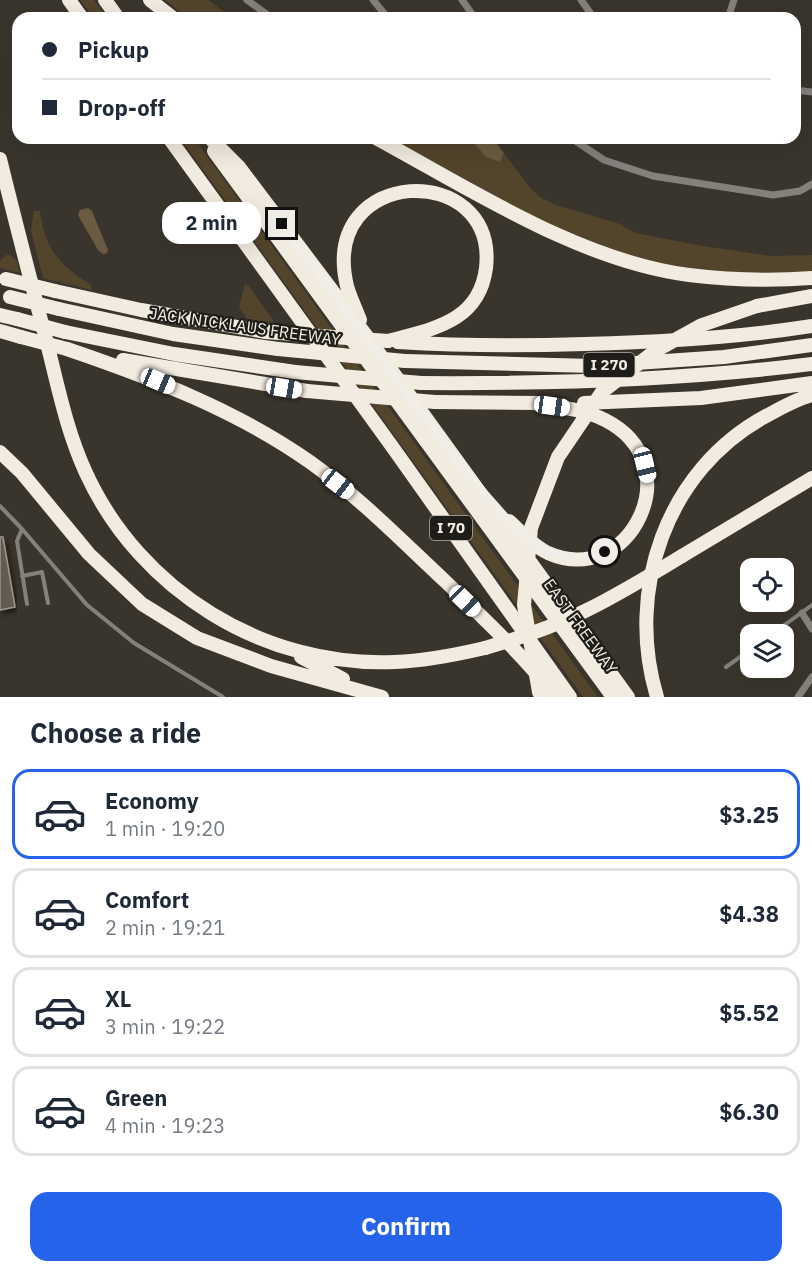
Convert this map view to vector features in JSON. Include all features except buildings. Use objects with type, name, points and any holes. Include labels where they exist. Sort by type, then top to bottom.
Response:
[{"type":"highway","points":[[150,0],[165,12]]},
{"type":"highway","name":"I 70","points":[[173,144],[570,697]]},
{"type":"highway","name":"EAST FREEWAY","points":[[209,144],[613,697]]},
{"type":"highway","points":[[216,144],[239,167],[368,338],[628,697]]},
{"type":"highway","points":[[387,144],[523,219],[599,252],[688,275],[749,280],[812,278]]},
{"type":"highway","points":[[0,159],[69,430],[85,472],[127,540],[168,583],[193,603],[225,623],[278,645],[382,697]]},
{"type":"highway","points":[[368,338],[347,286],[345,272],[345,249],[353,226],[369,206],[389,194],[418,189],[442,195],[460,205],[479,227],[487,259],[483,285],[473,303],[454,320],[436,328],[387,341]]},
{"type":"highway","points":[[3,278],[151,312],[266,332],[456,346],[652,343],[812,326]]},
{"type":"highway","name":"JACK NICKLAUS FREEWAY","points":[[5,295],[173,334],[278,349],[405,362],[592,366],[724,357],[812,345]]},
{"type":"highway","points":[[542,697],[524,605],[531,528],[558,457],[602,392],[655,351],[702,325],[757,306],[812,296]]},
{"type":"highway","name":"I 270","points":[[0,315],[65,332],[174,354],[295,372],[421,383],[597,382],[729,373],[812,364]]},
{"type":"highway","points":[[0,332],[68,349],[173,370],[307,391],[435,402],[602,404],[679,400],[812,383]]},
{"type":"highway","points":[[68,349],[138,373],[198,398],[258,429],[310,462],[352,495],[427,564],[523,658],[556,697]]},
{"type":"highway","points":[[657,697],[646,646],[646,600],[654,558],[674,508],[694,478],[729,440],[780,408],[812,395]]},
{"type":"highway","points":[[468,475],[525,537],[548,552],[567,557],[591,557],[613,547],[627,535],[642,512],[647,496],[648,477],[645,465],[635,447],[622,432],[605,420],[569,408],[534,403]]},
{"type":"highway","points":[[0,452],[22,473],[89,554],[142,604],[197,638],[271,666],[367,691]]},
{"type":"highway","points":[[278,645],[310,655],[343,660],[394,662],[440,657],[485,648],[568,619],[591,608],[812,478]]},
{"type":"street","points":[[247,0],[264,12]]},
{"type":"street","points":[[373,0],[383,12]]},
{"type":"street","points":[[580,144],[604,160],[653,176],[773,195],[800,191],[812,184]]},
{"type":"street","points":[[802,612],[812,629]]},
{"type":"street","points":[[798,697],[812,676]]},
{"type":"lane","points":[[0,506],[87,606],[134,643],[223,697]]},
{"type":"lane","points":[[22,529],[17,541],[27,604]]},
{"type":"lane","points":[[22,576],[42,572],[48,603]]},
{"type":"lane","points":[[786,624],[812,604]]},
{"type":"lane","points":[[726,667],[740,657]]},
{"type":"shaded area","points":[[80,0],[94,0],[103,12],[89,12]]},
{"type":"shaded area","points":[[165,0],[208,0],[225,12],[180,12]]},
{"type":"shaded area","points":[[184,144],[198,144],[598,697],[583,697]]},
{"type":"shaded area","points":[[401,144],[474,144],[486,157],[500,162],[504,153],[530,188],[541,198],[556,205],[620,224],[635,233],[770,256],[812,255],[812,275],[723,276],[632,258],[558,230]]},
{"type":"shaded area","points":[[474,144],[497,144],[504,153],[500,162],[486,157]]},
{"type":"shaded area","points":[[88,208],[92,211],[108,250],[107,253],[103,254],[98,250],[78,215],[80,210]]},
{"type":"shaded area","points":[[34,211],[40,211],[45,236],[55,255],[71,271],[91,285],[92,290],[43,278],[31,231]]},
{"type":"shaded area","points":[[6,255],[10,255],[17,261],[20,273],[0,268],[0,261]]},
{"type":"shaded area","points":[[245,284],[275,323],[247,319],[239,307]]},
{"type":"route","points":[[282,224],[468,475],[508,520],[525,537],[548,552],[576,558],[591,557],[605,552]]}]
